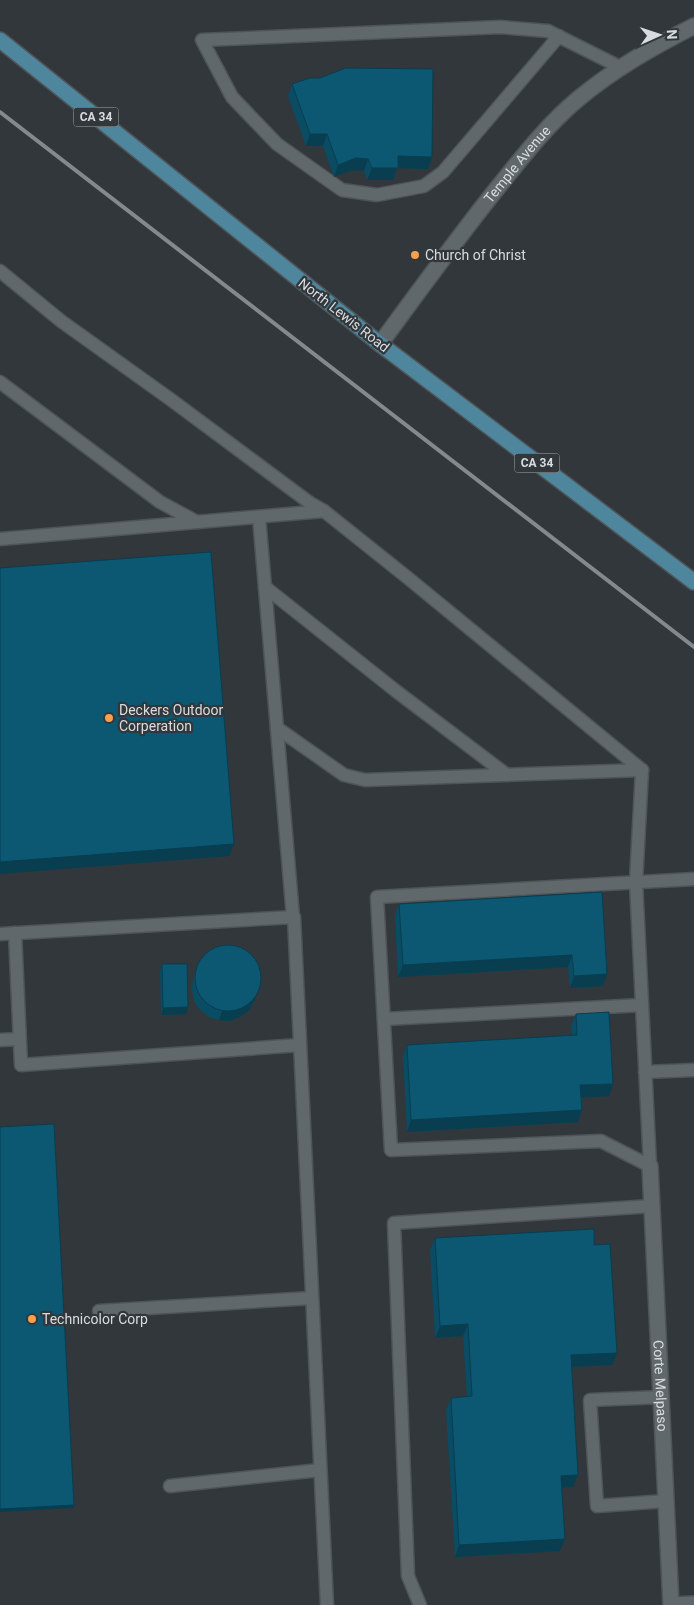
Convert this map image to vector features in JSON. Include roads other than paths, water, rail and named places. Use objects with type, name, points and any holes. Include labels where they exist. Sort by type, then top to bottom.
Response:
[{"type":"main road","name":"North Lewis Road","points":[[0,40],[380,344],[694,582]]},
{"type":"street","name":"Temple Avenue","points":[[380,344],[435,268],[532,144],[578,99],[620,67],[667,39],[694,26]]},
{"type":"street","name":"Corte Melpaso","points":[[650,1166],[666,1501],[673,1605]]},
{"type":"street","points":[[673,1605],[694,1604]]},
{"type":"lane","points":[[559,36],[443,172],[424,186],[377,195],[342,190],[277,144],[232,97],[202,40],[500,27],[548,31],[559,36],[620,67]]},
{"type":"lane","points":[[0,272],[61,321],[310,503],[324,511],[642,770]]},
{"type":"lane","points":[[0,382],[160,502],[197,522]]},
{"type":"lane","points":[[0,538],[324,511]]},
{"type":"lane","points":[[258,517],[293,918],[327,1605]]},
{"type":"lane","points":[[265,587],[396,691],[507,775]]},
{"type":"lane","points":[[277,728],[344,775],[365,780],[642,770]]},
{"type":"lane","points":[[642,770],[636,882],[650,1166],[601,1141],[391,1150],[378,897],[636,882],[694,879]]},
{"type":"lane","points":[[0,934],[293,918]]},
{"type":"lane","points":[[15,933],[21,1065],[300,1045]]},
{"type":"lane","points":[[384,1019],[642,1004]]},
{"type":"lane","points":[[0,1040],[20,1039]]},
{"type":"lane","points":[[646,1072],[694,1070]]},
{"type":"lane","points":[[420,1605],[408,1576],[394,1223],[652,1206]]},
{"type":"lane","points":[[99,1311],[312,1298]]},
{"type":"lane","points":[[661,1397],[590,1400],[597,1506],[666,1501]]},
{"type":"lane","points":[[170,1486],[320,1470]]},
{"type":"railway","points":[[0,112],[694,647]]},
{"type":"place","name":"Church of Christ","points":[[415,255]]},
{"type":"place","name":"Deckers Outdoor Corperation","points":[[109,718]]},
{"type":"place","name":"Technicolor Corp","points":[[32,1319]]}]
